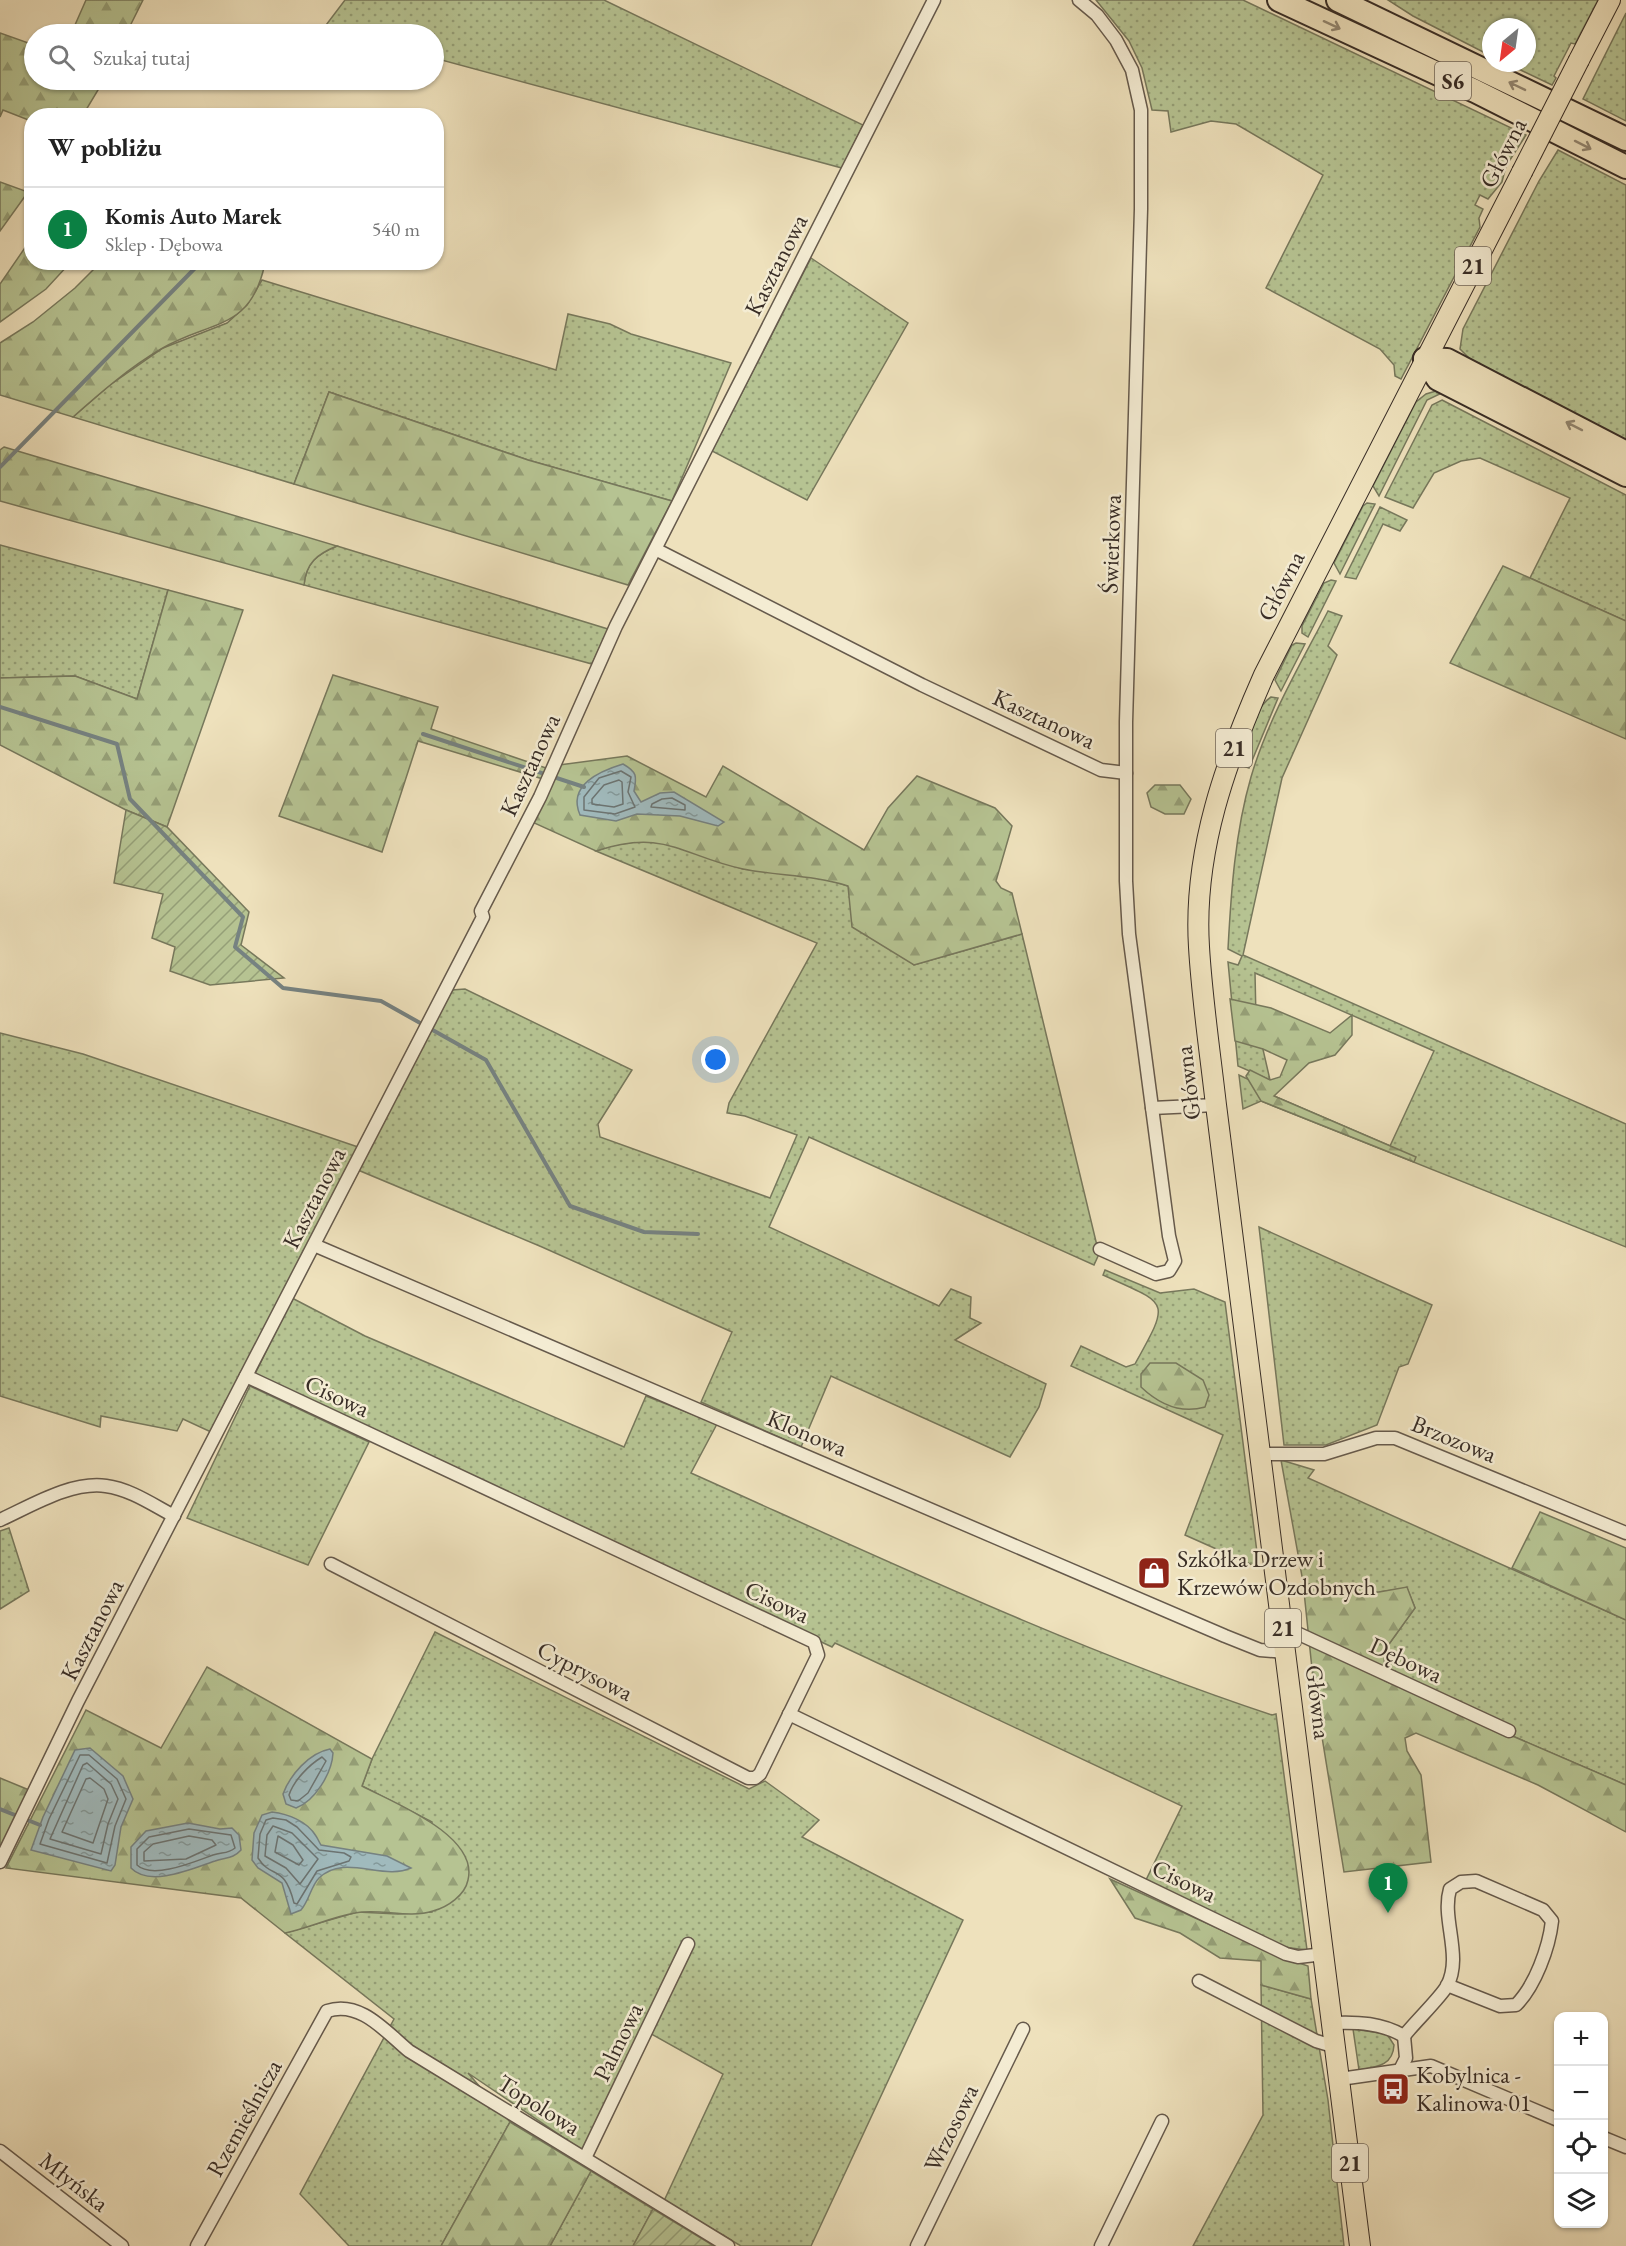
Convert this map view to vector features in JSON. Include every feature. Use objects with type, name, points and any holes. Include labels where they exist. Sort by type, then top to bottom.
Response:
[{"type":"highway","name":"S6","points":[[1279,0],[1475,91],[1626,167]]},
{"type":"highway","name":"S6","points":[[1338,0],[1626,139]]},
{"type":"highway","points":[[1377,0],[1414,36]]},
{"type":"highway","points":[[1425,359],[1447,360],[1626,453]]},
{"type":"highway","points":[[1425,359],[1438,379],[1626,475]]},
{"type":"main road","name":"Główna","points":[[1360,2246],[1216,1105],[1198,945],[1202,870],[1214,804],[1239,731],[1264,675],[1610,0]]},
{"type":"street","name":"Kasztanowa","points":[[0,1862],[78,1701],[483,917],[481,910],[540,797],[616,626],[657,550],[933,0]]},
{"type":"street","name":"Świerkowa","points":[[1079,0],[1097,15],[1116,40],[1132,70],[1141,110],[1140,245],[1126,773],[1126,881],[1129,934],[1169,1236],[1175,1262],[1169,1271],[1156,1274],[1100,1249]]},
{"type":"street","name":"Kasztanowa","points":[[657,550],[922,685],[1101,770],[1126,773]]},
{"type":"street","points":[[1152,1108],[1216,1105]]},
{"type":"street","name":"Klonowa","points":[[314,1245],[1225,1636],[1260,1650],[1285,1642]]},
{"type":"street","name":"Cisowa","points":[[246,1376],[814,1642],[818,1654],[789,1714],[1287,1954],[1298,1956],[1324,1954]]},
{"type":"street","name":"Brzozowa","points":[[1259,1454],[1324,1454],[1376,1438],[1395,1438],[1626,1533]]},
{"type":"street","points":[[0,1520],[78,1487],[105,1486],[130,1492],[174,1516]]},
{"type":"street","name":"Cyprysowa","points":[[331,1564],[748,1778],[760,1774],[789,1714]]},
{"type":"street","name":"Dębowa","points":[[1285,1642],[1299,1634],[1509,1731]]},
{"type":"street","points":[[1400,2070],[1406,2058],[1404,2036],[1447,1985],[1452,1948],[1446,1903],[1450,1889],[1461,1882],[1476,1881],[1542,1910],[1552,1921],[1551,1935],[1526,1995],[1516,2005],[1500,2006],[1447,1985]]},
{"type":"street","name":"Palmowa","points":[[585,2158],[688,1944]]},
{"type":"street","points":[[1199,1981],[1316,2041],[1336,2047]]},
{"type":"street","name":"Topolowa","points":[[327,2011],[348,2007],[364,2014],[409,2050],[728,2246]]},
{"type":"street","name":"Rzemieślnicza","points":[[197,2246],[327,2011]]},
{"type":"street","points":[[1333,2023],[1368,2023],[1404,2036]]},
{"type":"street","name":"Wrzosowa","points":[[917,2246],[1023,2029]]},
{"type":"street","points":[[1340,2079],[1431,2066],[1554,2118]]},
{"type":"street","points":[[1101,2246],[1162,2121]]},
{"type":"street","points":[[1608,2140],[1626,2147]]},
{"type":"street","name":"Młyńska","points":[[0,2151],[109,2242],[122,2246]]},
{"type":"green space","points":[[86,0],[143,0],[131,24],[75,24]]},
{"type":"green space","points":[[345,0],[604,0],[863,125],[842,168],[444,61],[444,24],[327,24]]},
{"type":"green space","points":[[1096,0],[1243,0],[1526,135],[1506,166],[1502,182],[1488,199],[1480,195],[1475,205],[1483,209],[1479,218],[1480,227],[1401,379],[1395,376],[1394,365],[1380,349],[1266,288],[1323,175],[1236,124],[1211,121],[1171,132],[1168,111],[1152,110],[1142,68],[1129,41]]},
{"type":"green space","points":[[1388,0],[1598,0],[1575,44],[1571,43],[1554,76],[1556,78],[1552,85],[1525,72],[1536,72],[1536,18],[1482,18],[1482,51],[1413,16]]},
{"type":"green space","points":[[1626,13],[1626,121],[1583,99]]},
{"type":"green space","points":[[0,33],[24,41],[24,90],[98,90],[87,108],[24,108],[24,118],[3,110],[0,117]]},
{"type":"green space","points":[[1558,150],[1626,185],[1626,444],[1471,360],[1460,349],[1463,329],[1539,181]]},
{"type":"green space","points":[[0,182],[24,191],[24,198],[0,231]]},
{"type":"green space","points":[[24,249],[24,270],[64,270],[46,289],[0,322],[0,284]]},
{"type":"green space","points":[[811,258],[908,323],[807,500],[712,451]]},
{"type":"green space","points":[[93,270],[263,270],[250,301],[239,313],[149,356],[73,417],[0,395],[0,343],[33,322],[75,288]]},
{"type":"green space","points":[[262,280],[556,370],[568,314],[610,324],[631,334],[731,363],[672,501],[528,460],[329,392],[294,484],[73,417],[110,385],[163,348],[227,323],[247,305]]},
{"type":"green space","points":[[1436,391],[1444,392],[1427,400],[1379,496],[1373,486],[1416,402],[1426,394]]},
{"type":"green space","points":[[329,392],[528,460],[672,501],[628,585],[294,484]]},
{"type":"green space","points":[[1442,400],[1626,495],[1626,621],[1530,578],[1570,498],[1480,458],[1461,461],[1434,473],[1413,508],[1385,497],[1432,405]]},
{"type":"green space","points":[[4,447],[337,546],[314,560],[307,571],[304,585],[0,501],[0,450]]},
{"type":"green space","points":[[1367,503],[1375,504],[1340,574],[1334,563],[1363,506]]},
{"type":"green space","points":[[1380,507],[1407,520],[1400,531],[1383,524],[1356,579],[1345,577]]},
{"type":"green space","points":[[0,545],[168,590],[137,699],[75,676],[0,678]]},
{"type":"green space","points":[[337,546],[608,629],[592,664],[304,585],[307,571],[314,560]]},
{"type":"green space","points":[[1503,566],[1626,621],[1626,739],[1450,663]]},
{"type":"green space","points":[[1331,580],[1336,581],[1308,637],[1302,633],[1302,626],[1324,583]]},
{"type":"green space","points":[[168,590],[243,610],[167,827],[126,810],[0,745],[0,678],[75,676],[137,699]]},
{"type":"green space","points":[[1328,611],[1342,616],[1328,646],[1337,655],[1282,778],[1243,955],[1626,1124],[1626,1247],[1261,1101],[1243,1109],[1239,1075],[1273,1091],[1274,1096],[1390,1146],[1434,1051],[1255,973],[1256,1019],[1270,1080],[1238,1066],[1228,962],[1238,965],[1242,956],[1228,949],[1232,884],[1241,819],[1251,777],[1266,734],[1285,692]]},
{"type":"green space","points":[[1305,644],[1281,691],[1275,680],[1292,645]]},
{"type":"green space","points":[[333,675],[438,707],[431,729],[546,768],[543,779],[418,741],[382,852],[279,816]]},
{"type":"green space","points":[[1271,697],[1278,698],[1249,768],[1243,766],[1240,760],[1252,726],[1260,709]]},
{"type":"green space","points":[[627,756],[706,797],[723,766],[864,850],[888,808],[917,776],[995,808],[1012,826],[996,881],[1001,888],[1012,893],[1022,934],[914,965],[852,927],[848,886],[743,869],[657,843],[640,842],[596,851],[532,822],[559,765]]},
{"type":"green space","points":[[1155,785],[1180,785],[1191,799],[1184,814],[1165,814],[1151,807],[1147,793]]},
{"type":"green space","points":[[126,810],[167,827],[249,912],[241,945],[284,978],[210,985],[170,971],[175,947],[152,938],[163,894],[114,883]]},
{"type":"green space","points":[[642,841],[671,844],[743,869],[822,878],[848,886],[914,965],[1022,934],[1099,1254],[1094,1265],[809,1137],[769,1227],[939,1306],[951,1289],[971,1297],[970,1318],[981,1323],[955,1340],[1046,1384],[1039,1407],[1010,1457],[831,1376],[801,1447],[701,1402],[732,1332],[542,1247],[358,1170],[452,990],[465,989],[632,1070],[598,1124],[600,1137],[770,1198],[797,1135],[745,1116],[727,1113],[729,1103],[817,943],[596,851],[615,845]]},
{"type":"green space","points":[[1230,999],[1271,1008],[1330,1033],[1352,1015],[1352,1035],[1335,1055],[1309,1063],[1274,1096],[1416,1157],[1414,1162],[1261,1101],[1246,1076],[1250,1070],[1270,1080],[1280,1077],[1287,1060],[1263,1049],[1235,1041]]},
{"type":"green space","points":[[0,1033],[83,1054],[358,1147],[211,1432],[183,1419],[177,1431],[101,1416],[100,1427],[0,1396]]},
{"type":"green space","points":[[1259,1227],[1432,1305],[1408,1364],[1399,1367],[1377,1425],[1326,1445],[1284,1445]]},
{"type":"green space","points":[[1105,1270],[1160,1293],[1194,1289],[1225,1302],[1259,1568],[1185,1535],[1223,1435],[1071,1366],[1081,1346],[1126,1367],[1135,1364],[1154,1327],[1158,1315],[1157,1306],[1152,1299],[1103,1275]]},
{"type":"green space","points":[[292,1298],[365,1336],[624,1447],[646,1396],[717,1424],[691,1473],[1051,1632],[1198,1689],[1272,1715],[1276,1714],[1307,1950],[1283,1947],[1146,1880],[1182,1806],[835,1643],[832,1647],[255,1374]]},
{"type":"green space","points":[[1150,1363],[1176,1363],[1203,1380],[1209,1395],[1205,1407],[1179,1408],[1163,1403],[1148,1393],[1141,1387],[1141,1374]]},
{"type":"green space","points":[[250,1386],[369,1442],[308,1565],[187,1518]]},
{"type":"green space","points":[[1281,1460],[1314,1470],[1308,1478],[1626,1620],[1626,1785],[1385,1681],[1384,1651],[1415,1608],[1407,1588],[1379,1592],[1336,1593],[1303,1582]]},
{"type":"green space","points":[[1540,1512],[1626,1548],[1626,1620],[1512,1568]]},
{"type":"green space","points":[[9,1528],[29,1591],[0,1609],[0,1531]]},
{"type":"green space","points":[[1303,1582],[1336,1593],[1379,1592],[1407,1587],[1415,1608],[1384,1651],[1385,1681],[1626,1785],[1626,1832],[1538,1785],[1416,1733],[1405,1738],[1407,1751],[1421,1775],[1431,1862],[1344,1872],[1314,1688]]},
{"type":"green space","points":[[435,1632],[749,1789],[765,1781],[819,1820],[802,1837],[963,1920],[811,2246],[741,2246],[664,2201],[723,2074],[646,2031],[588,2154],[468,2073],[510,2122],[441,2246],[349,2246],[300,2194],[394,2019],[285,1933],[357,1912],[398,1914],[432,1912],[432,1822],[362,1786],[372,1759]]},
{"type":"green space","points":[[207,1667],[372,1759],[362,1786],[430,1822],[460,1849],[468,1864],[468,1880],[460,1895],[444,1907],[433,1911],[414,1914],[355,1913],[285,1933],[241,1898],[6,1868],[86,1710],[161,1748]]},
{"type":"green space","points":[[0,1778],[29,1790],[0,1848]]},
{"type":"green space","points":[[1110,1879],[1276,1955],[1308,1966],[1311,1999],[1261,1985],[1261,1961],[1220,1958],[1180,1933],[1135,1918]]},
{"type":"green space","points":[[1261,1985],[1311,1999],[1328,2100],[1344,2246],[1193,2246],[1263,2115]]},
{"type":"green space","points":[[1353,2029],[1387,2034],[1394,2045],[1393,2052],[1387,2061],[1372,2068],[1359,2070]]},
{"type":"green space","points":[[510,2122],[591,2171],[550,2246],[441,2246]]},
{"type":"green space","points":[[591,2171],[653,2209],[633,2246],[550,2246]]},
{"type":"green space","points":[[653,2209],[714,2246],[633,2246]]},
{"type":"water","points":[[623,764],[635,775],[634,791],[641,802],[660,793],[674,792],[724,822],[718,826],[680,816],[637,814],[616,821],[580,815],[577,804],[582,788],[596,775]]},
{"type":"water","points":[[90,1748],[123,1776],[133,1799],[121,1827],[115,1865],[111,1871],[31,1850],[43,1817],[75,1750]]},
{"type":"water","points":[[330,1749],[333,1753],[332,1761],[316,1793],[296,1808],[286,1804],[283,1794],[295,1772],[315,1755]]},
{"type":"water","points":[[272,1812],[284,1814],[308,1826],[321,1845],[387,1856],[411,1868],[388,1872],[352,1867],[329,1871],[316,1881],[301,1910],[291,1914],[282,1883],[258,1868],[252,1860],[254,1833],[262,1815]]},
{"type":"water","points":[[188,1823],[220,1829],[232,1828],[239,1835],[241,1850],[232,1856],[172,1875],[149,1876],[139,1874],[131,1868],[131,1847],[146,1831]]},
{"type":"waterway","points":[[0,467],[193,270]]},
{"type":"waterway","points":[[0,707],[117,744],[130,799],[243,917],[235,947],[283,988],[381,1001],[486,1060],[570,1206],[644,1232],[698,1234]]},
{"type":"waterway","points":[[423,734],[584,787]]},
{"type":"waterway","points":[[0,1809],[40,1825]]},
{"type":"place","name":"Szkółka Drzew i Krzewów Ozdobnych","points":[[1154,1573]]},
{"type":"place","name":"Komis Auto Marek","points":[[1388,1913]]},
{"type":"place","name":"Kobylnica - Kalinowa 01","points":[[1393,2089]]}]
